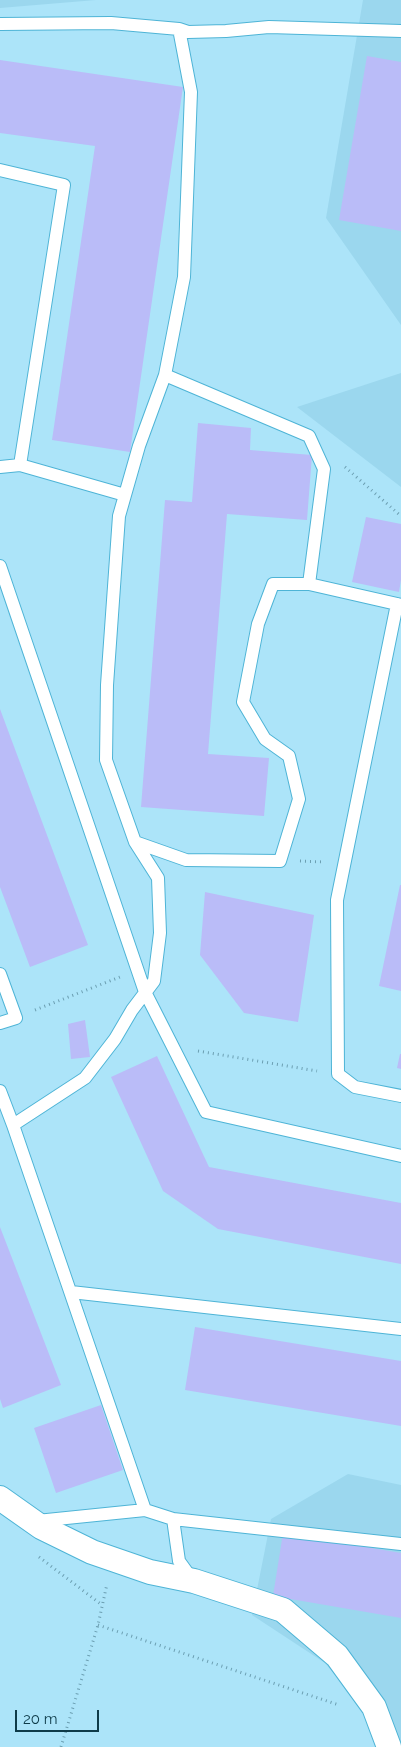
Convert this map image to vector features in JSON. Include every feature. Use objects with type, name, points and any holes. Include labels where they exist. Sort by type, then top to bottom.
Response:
[{"type":"street","points":[[2,1495],[34,1522],[92,1552],[150,1572],[194,1581],[283,1610],[337,1656],[374,1707],[389,1747]]},
{"type":"lane","points":[[0,24],[111,23],[179,29],[188,32],[269,27],[401,31]]},
{"type":"lane","points":[[13,1125],[85,1078],[115,1039],[132,1010],[154,981],[160,933],[158,878],[135,842],[106,760],[107,685],[119,516],[139,446],[165,376],[184,277],[191,92],[179,29]]},
{"type":"lane","points":[[0,170],[64,184],[20,464]]},
{"type":"lane","points":[[165,376],[308,436],[324,469],[309,584]]},
{"type":"lane","points":[[0,467],[20,464],[125,495]]},
{"type":"lane","points":[[0,566],[146,992],[206,1112],[401,1156]]},
{"type":"lane","points":[[135,842],[186,860],[280,861],[299,799],[289,756],[265,739],[242,702],[258,624],[272,584],[309,584],[399,605],[337,900],[338,1074],[355,1087],[401,1096]]},
{"type":"lane","points":[[0,974],[16,1018],[0,1023]]},
{"type":"lane","points":[[0,1091],[145,1510]]},
{"type":"lane","points":[[70,1292],[401,1329]]},
{"type":"lane","points":[[34,1522],[145,1510],[173,1519],[401,1544]]},
{"type":"lane","points":[[173,1519],[179,1561],[194,1581]]},
{"type":"path","points":[[344,467],[401,516]]},
{"type":"path","points":[[280,861],[345,862]]},
{"type":"path","points":[[16,1018],[138,970]]},
{"type":"path","points":[[173,1047],[338,1074]]},
{"type":"path","points":[[32,1552],[102,1605]]},
{"type":"path","points":[[61,1747],[98,1625],[114,1559]]},
{"type":"path","points":[[98,1625],[340,1706],[377,1714]]},
{"type":"shaded area","points":[[0,0],[96,0],[0,8]]},
{"type":"shaded area","points":[[363,0],[401,0],[401,325],[326,218]]},
{"type":"shaded area","points":[[401,373],[401,487],[297,407]]},
{"type":"shaded area","points":[[348,1474],[401,1485],[401,1747],[381,1747],[369,1716],[325,1663],[252,1615],[271,1519]]},
{"type":"building","points":[[367,56],[401,62],[401,231],[339,220]]},
{"type":"building","points":[[0,60],[183,87],[130,452],[52,440],[95,146],[0,133]]},
{"type":"building","points":[[198,423],[251,428],[250,450],[312,455],[307,520],[227,514],[208,754],[269,758],[264,816],[141,807],[165,500],[192,502]]},
{"type":"building","points":[[366,517],[401,524],[401,580],[399,592],[352,582]]},
{"type":"building","points":[[0,709],[88,945],[30,967],[0,887]]},
{"type":"building","points":[[401,885],[401,991],[379,986]]},
{"type":"building","points":[[205,892],[314,915],[298,1022],[244,1013],[200,955]]},
{"type":"building","points":[[85,1020],[90,1057],[71,1059],[68,1024]]},
{"type":"building","points":[[401,1054],[401,1069],[397,1068]]},
{"type":"building","points":[[157,1056],[209,1167],[401,1203],[401,1264],[218,1229],[163,1191],[111,1077]]},
{"type":"building","points":[[0,1227],[61,1385],[3,1408],[0,1399]]},
{"type":"building","points":[[195,1327],[401,1361],[401,1426],[185,1390]]},
{"type":"building","points":[[101,1405],[123,1470],[56,1493],[34,1428]]},
{"type":"building","points":[[283,1533],[401,1553],[401,1618],[273,1596]]}]
